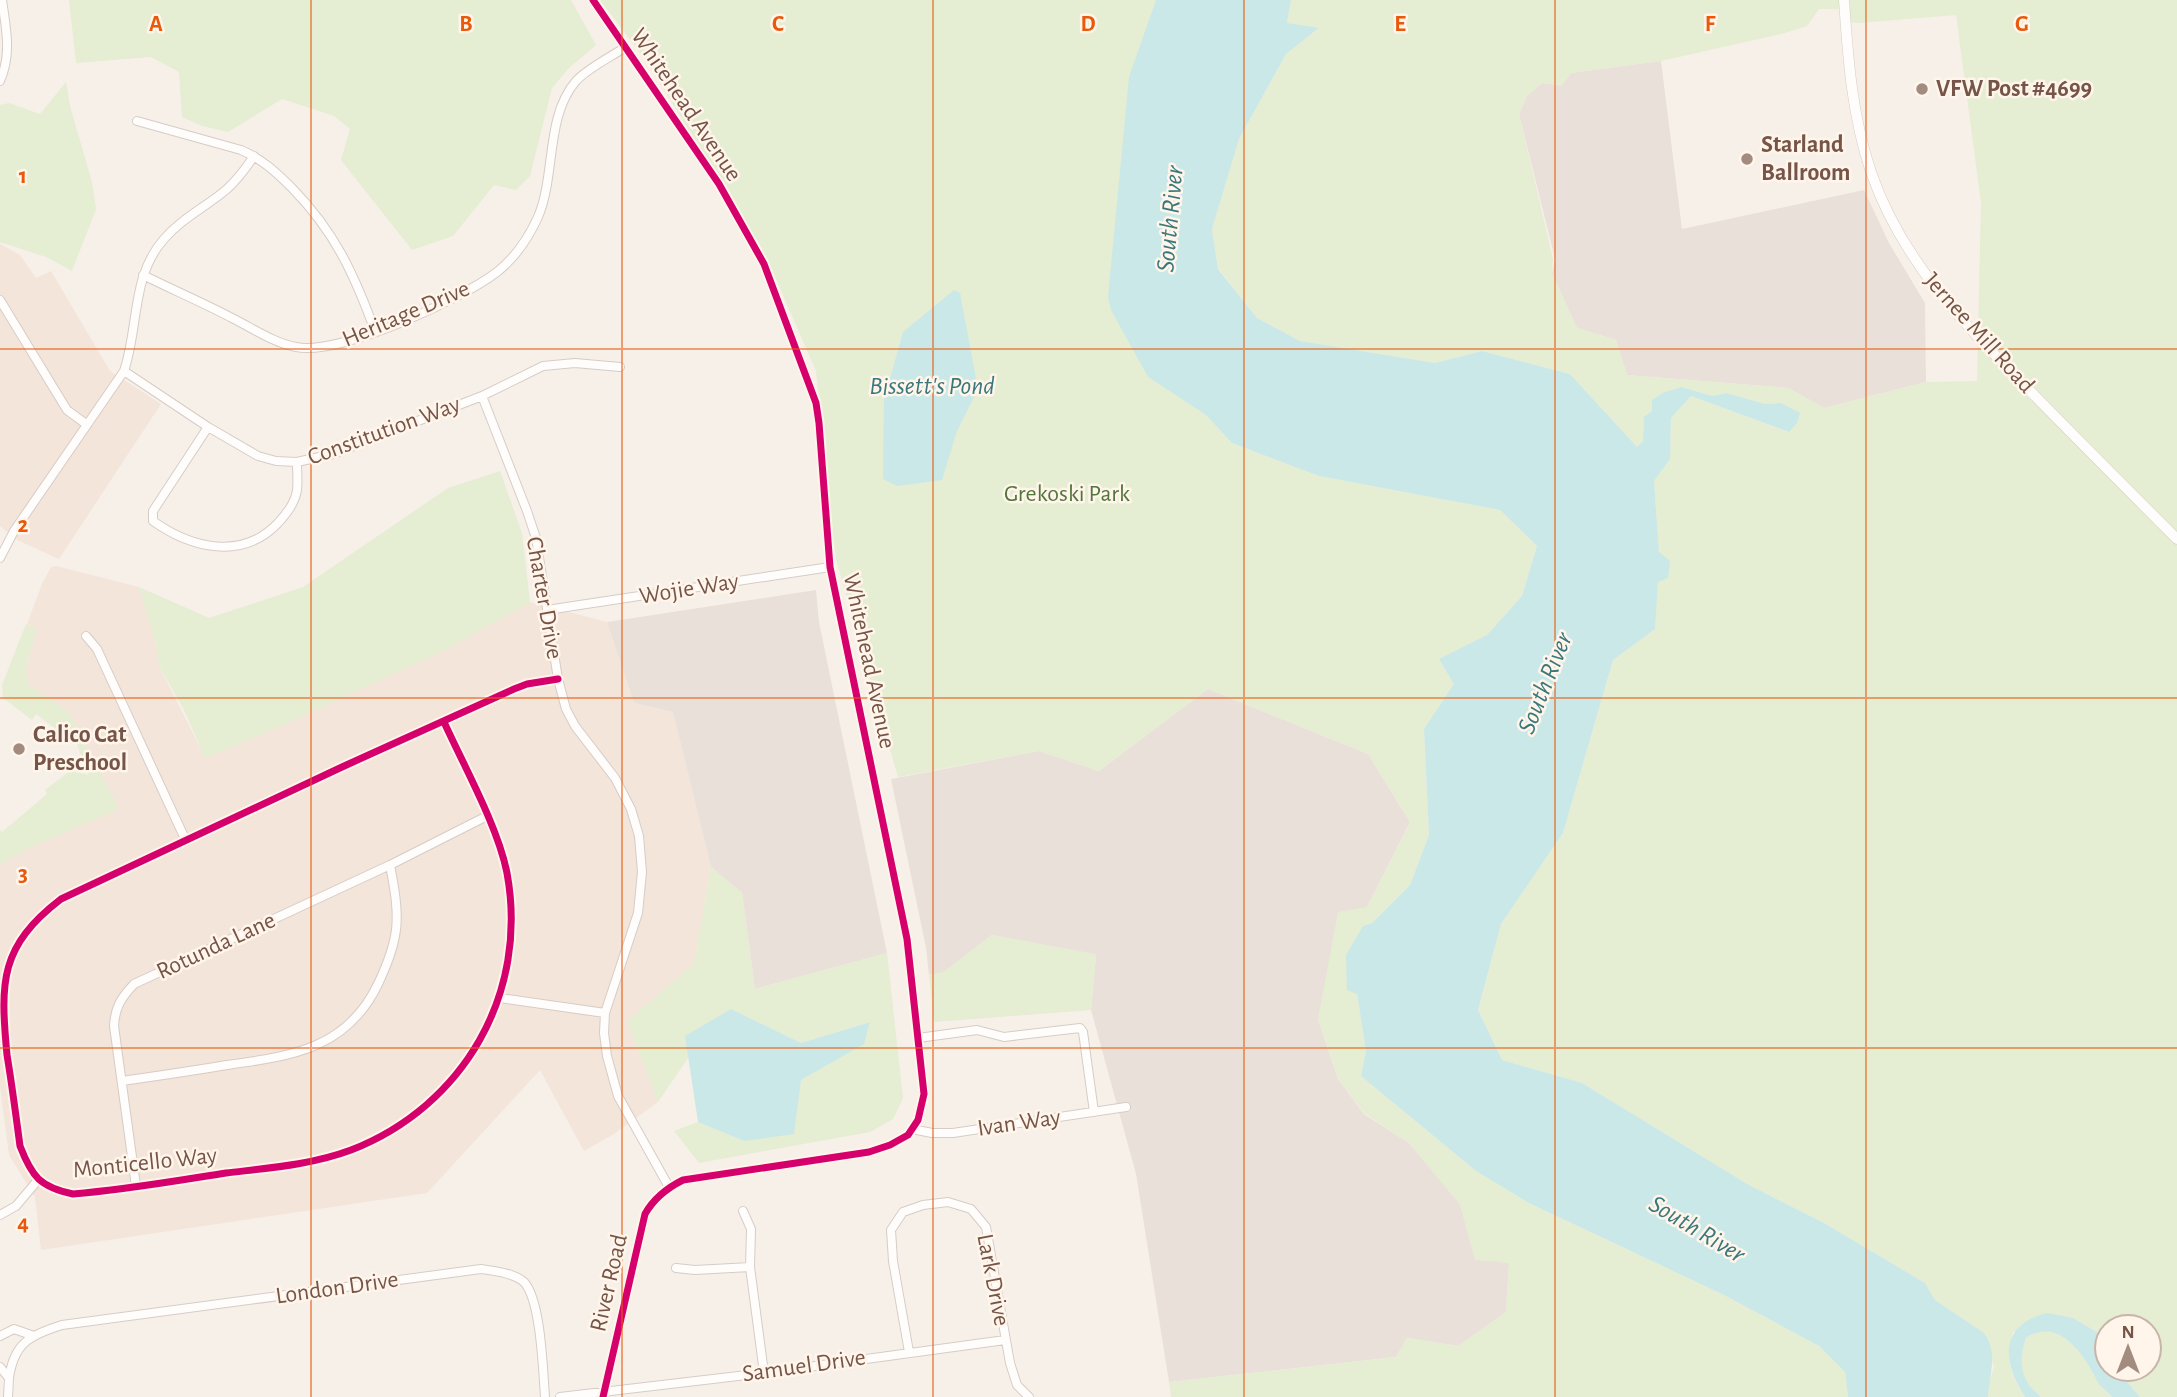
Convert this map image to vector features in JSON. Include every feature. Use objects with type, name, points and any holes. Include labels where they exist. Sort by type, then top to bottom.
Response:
[{"type":"street","points":[[0,81],[9,51],[2,0]]},
{"type":"street","name":"Whitehead Avenue","points":[[593,0],[719,184],[764,264],[816,403],[830,567],[907,940],[923,1094],[918,1120],[912,1129]]},
{"type":"street","name":"Jernee Mill Road","points":[[1844,0],[1848,63],[1858,128],[1880,195],[1914,259],[1968,327],[2177,539]]},
{"type":"street","name":"Heritage Drive","points":[[143,275],[269,338],[297,348],[338,344],[451,300],[497,272],[524,244],[539,214],[565,97],[578,79],[624,48]]},
{"type":"street","points":[[137,121],[254,156],[274,170],[327,228],[360,292],[375,331]]},
{"type":"street","points":[[0,558],[14,531],[124,371],[143,275],[162,240],[185,218],[226,190],[243,174],[254,156]]},
{"type":"street","points":[[0,300],[67,410],[86,424]]},
{"type":"street","name":"Constitution Way","points":[[124,371],[208,427],[258,456],[276,461],[297,462],[333,454],[482,396],[543,366],[575,363],[621,367]]},
{"type":"street","name":"Charter Drive","points":[[482,396],[536,538],[558,679],[566,709],[575,726],[615,778],[631,810],[639,836],[642,872],[638,913],[605,1013],[604,1033],[618,1096],[668,1187]]},
{"type":"street","points":[[208,427],[153,511],[153,521],[190,542],[212,547],[233,547],[253,541],[271,531],[289,511],[297,490],[297,462]]},
{"type":"street","name":"Wojie Way","points":[[547,610],[830,567]]},
{"type":"street","points":[[86,636],[97,649],[186,841]]},
{"type":"street","name":"Monticello Way","points":[[444,722],[501,851],[512,908],[509,950],[500,998],[482,1037],[460,1069],[429,1104],[380,1137],[352,1149],[311,1161],[73,1194],[55,1190],[37,1180],[27,1166],[20,1146],[1,1009],[5,970],[13,950],[36,918],[61,900],[342,767],[527,684],[558,679]]},
{"type":"street","name":"Rotunda Lane","points":[[136,1186],[114,1026],[115,1009],[121,997],[134,984],[390,865],[486,816]]},
{"type":"street","points":[[122,1081],[288,1056],[317,1046],[344,1030],[369,1002],[388,964],[397,937],[397,915],[390,865]]},
{"type":"street","points":[[500,998],[605,1013]]},
{"type":"street","points":[[918,1038],[977,1030],[1004,1037],[1080,1028],[1083,1032],[1094,1112]]},
{"type":"street","name":"Ivan Way","points":[[912,1129],[953,1133],[1126,1107]]},
{"type":"street","points":[[668,1187],[683,1180],[869,1152],[890,1145],[908,1135],[912,1129]]},
{"type":"street","points":[[0,1215],[16,1206],[37,1180]]},
{"type":"street","name":"River Road","points":[[604,1394],[645,1214],[650,1204],[668,1187]]},
{"type":"street","name":"Lark Drive","points":[[909,1352],[893,1261],[891,1230],[903,1212],[923,1205],[948,1202],[971,1209],[986,1227],[1005,1340],[1017,1385],[1029,1397]]},
{"type":"street","points":[[743,1211],[751,1229],[750,1267],[764,1373]]},
{"type":"street","points":[[676,1268],[695,1270],[750,1267]]},
{"type":"street","name":"London Drive","points":[[8,1397],[11,1360],[26,1341],[62,1325],[481,1269],[504,1273],[523,1282],[532,1299],[538,1320],[545,1397]]},
{"type":"street","name":"London Drive","points":[[0,1336],[14,1329],[34,1336]]},
{"type":"street","name":"Samuel Drive","points":[[560,1397],[604,1394],[1005,1340]]},
{"type":"street","points":[[0,1367],[9,1378]]},
{"type":"shaded area","points":[[1661,61],[1682,229],[1864,190],[1889,243],[1925,303],[1926,382],[1824,408],[1788,388],[1627,375],[1616,340],[1577,328],[1552,274],[1555,259],[1519,114],[1527,96],[1542,83],[1562,85],[1571,73]]},
{"type":"shaded area","points":[[0,244],[20,255],[36,278],[51,271],[110,371],[161,404],[59,559],[15,539],[0,526]]},
{"type":"shaded area","points":[[51,567],[139,587],[156,643],[159,666],[205,757],[530,602],[607,622],[634,703],[673,712],[711,867],[694,964],[627,1021],[658,1102],[614,1134],[584,1151],[540,1070],[427,1193],[41,1250],[35,1197],[9,1155],[0,1087],[0,864],[27,849],[118,809],[69,712],[28,686],[26,666],[37,628],[27,624],[42,584]]},
{"type":"shaded area","points":[[816,590],[819,622],[887,953],[755,989],[742,893],[711,867],[673,712],[634,703],[607,622]]},
{"type":"shaded area","points":[[1208,689],[1368,754],[1410,822],[1367,907],[1318,1019],[1338,1079],[1364,1114],[1409,1143],[1460,1204],[1475,1259],[1509,1263],[1506,1312],[1458,1346],[1407,1338],[1396,1357],[1169,1382],[1136,1174],[1091,1010],[1096,955],[992,935],[944,972],[929,975],[926,948],[891,779],[1039,751],[1099,771]]},
{"type":"green space","points":[[69,0],[571,0],[596,45],[569,68],[552,88],[530,176],[516,190],[494,185],[453,236],[412,250],[341,160],[350,129],[334,116],[282,99],[228,132],[202,126],[182,117],[179,72],[151,57],[76,63]]},
{"type":"green space","name":"Grekoski Park","points":[[600,0],[1156,0],[1147,30],[1148,377],[1206,415],[1232,443],[1319,476],[1500,510],[1537,546],[1522,596],[1487,635],[1439,659],[1455,684],[1424,729],[1429,835],[1410,885],[1372,923],[1363,926],[1357,994],[1366,1051],[1361,1076],[1476,1171],[1529,1203],[1724,1295],[1819,1346],[1845,1372],[1848,1397],[1171,1397],[1169,1382],[1396,1357],[1407,1338],[1458,1346],[1506,1312],[1509,1263],[1475,1260],[1460,1204],[1409,1143],[1364,1113],[1338,1079],[1318,1019],[1338,912],[1367,907],[1410,822],[1368,754],[1208,689],[1099,771],[1039,751],[898,777],[836,560],[816,371],[765,254],[647,62]]},
{"type":"green space","points":[[1291,0],[2177,0],[2177,1397],[2140,1397],[2128,1383],[2163,1383],[2163,1313],[2093,1313],[2093,1330],[2073,1318],[2013,1332],[2010,1366],[2025,1397],[1988,1397],[1994,1367],[1984,1333],[1935,1300],[1925,1283],[1824,1223],[1749,1185],[1582,1083],[1502,1060],[1478,1010],[1501,924],[1563,833],[1613,660],[1655,629],[1659,552],[1654,481],[1670,459],[1671,418],[1691,396],[1788,432],[1781,403],[1765,404],[1727,393],[1712,396],[1682,387],[1644,418],[1643,441],[1637,447],[1570,374],[1482,351],[1435,363],[1300,341],[1257,318],[1218,268],[1212,229],[1239,139],[1286,54],[1318,29],[1287,23]],"holes":[[[1819,9],[1845,9],[1846,22],[1956,15],[1981,203],[1977,381],[1926,382],[1824,408],[1788,388],[1627,375],[1616,340],[1577,328],[1552,274],[1553,259],[1519,114],[1527,96],[1542,83],[1562,86],[1571,73],[1661,61],[1785,33],[1807,26]]]},
{"type":"green space","points":[[66,82],[70,106],[92,182],[96,209],[72,271],[46,257],[0,242],[0,105],[9,103],[40,114]]},
{"type":"green space","points":[[500,471],[522,533],[530,602],[443,651],[205,758],[183,708],[159,666],[156,643],[139,587],[209,618],[303,587],[448,488]]},
{"type":"green space","points":[[26,624],[37,628],[26,666],[28,685],[69,712],[119,809],[27,849],[0,864],[0,830],[2,832],[47,794],[45,790],[70,771],[89,775],[77,745],[36,714],[32,720],[3,698],[2,685]]},
{"type":"green space","points":[[711,867],[742,893],[755,989],[887,953],[903,1098],[893,1119],[870,1132],[699,1163],[674,1131],[698,1122],[744,1141],[801,1080],[863,1044],[869,1022],[801,1043],[731,1009],[688,1058],[658,1102],[627,1021],[694,964]]},
{"type":"green space","points":[[991,935],[1096,954],[1091,1010],[934,1022],[929,975],[944,972]]},
{"type":"green space","points":[[2042,1330],[2069,1341],[2088,1364],[2093,1374],[2093,1383],[2098,1383],[2112,1397],[2041,1397],[2029,1384],[2023,1370],[2022,1355],[2026,1338]]},
{"type":"water","name":"South River","points":[[1156,0],[1291,0],[1287,23],[1319,28],[1286,54],[1239,139],[1212,229],[1218,269],[1257,318],[1300,341],[1435,363],[1482,351],[1570,374],[1637,447],[1643,441],[1644,417],[1652,411],[1652,400],[1665,392],[1682,387],[1712,396],[1727,393],[1765,404],[1781,403],[1800,413],[1797,423],[1789,432],[1691,396],[1671,418],[1670,459],[1654,481],[1659,552],[1670,561],[1668,578],[1658,582],[1655,629],[1613,660],[1563,833],[1501,924],[1478,1010],[1502,1060],[1582,1083],[1749,1185],[1824,1223],[1925,1283],[1935,1300],[1984,1333],[1989,1341],[1992,1365],[1988,1397],[1848,1397],[1845,1372],[1819,1346],[1724,1295],[1529,1203],[1476,1171],[1361,1076],[1366,1051],[1357,994],[1347,990],[1346,955],[1363,926],[1372,923],[1410,885],[1429,835],[1424,729],[1454,684],[1439,659],[1487,635],[1522,596],[1537,546],[1500,510],[1319,476],[1232,443],[1206,415],[1148,377],[1111,310],[1108,297],[1129,77]]},
{"type":"water","name":"Bissett's Pond","points":[[954,290],[960,293],[978,389],[957,431],[942,480],[897,486],[883,479],[884,400],[903,332]]},
{"type":"water","points":[[731,1009],[801,1043],[870,1022],[864,1044],[801,1080],[794,1134],[744,1141],[698,1122],[685,1036]]},
{"type":"water","points":[[2047,1313],[2073,1318],[2093,1330],[2093,1374],[2078,1350],[2069,1342],[2059,1335],[2038,1332],[2026,1338],[2022,1363],[2025,1377],[2041,1397],[2025,1397],[2012,1371],[2009,1346],[2020,1326]]},
{"type":"water","points":[[2098,1383],[2128,1383],[2140,1397],[2112,1397]]},
{"type":"cycle path","points":[[593,0],[719,184],[764,264],[816,403],[830,567],[907,939],[924,1094],[918,1120],[908,1135],[890,1145],[869,1152],[683,1180],[657,1198],[645,1214],[603,1397]]},
{"type":"cycle path","points":[[444,722],[480,797],[503,855],[511,918],[508,961],[497,1002],[480,1040],[456,1075],[426,1105],[391,1130],[351,1150],[320,1159],[73,1194],[52,1188],[39,1179],[33,1173],[20,1146],[7,1055],[4,1006],[8,967],[15,950],[41,916],[61,899],[342,767],[514,689],[558,679]]},
{"type":"place","name":"VFW Post #4699","points":[[1922,89]]},
{"type":"place","name":"Starland Ballroom","points":[[1747,159]]},
{"type":"place","name":"Calico Cat Preschool","points":[[19,749]]}]
